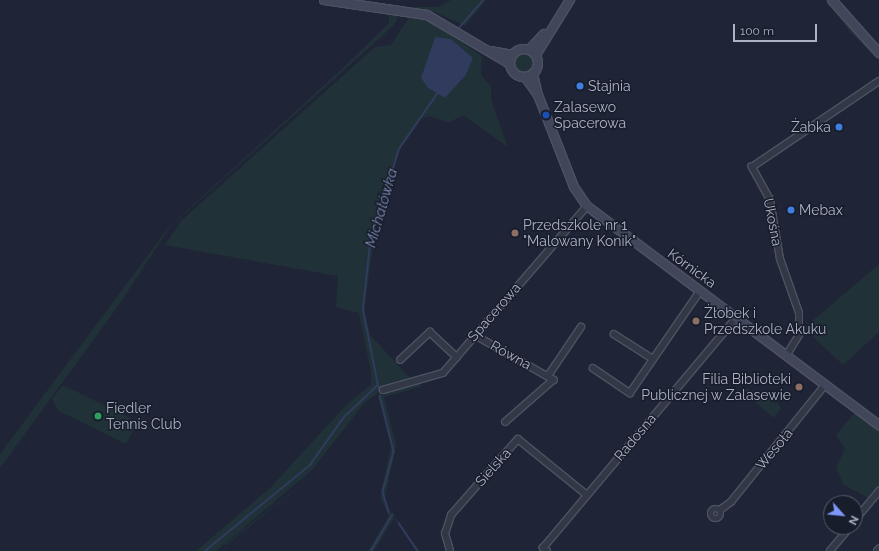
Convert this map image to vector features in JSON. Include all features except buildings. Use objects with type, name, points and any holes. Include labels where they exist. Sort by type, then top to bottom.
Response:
[{"type":"street","points":[[324,0],[427,15],[451,27],[487,51],[510,64],[514,73],[525,77],[533,74],[538,63],[533,52]]},
{"type":"street","points":[[533,52],[570,0]]},
{"type":"street","points":[[832,0],[879,52]]},
{"type":"street","points":[[510,64],[513,55],[520,49],[533,52]]},
{"type":"street","points":[[487,51],[513,55]]},
{"type":"street","name":"Kórnicka","points":[[533,74],[538,95],[574,187],[587,206],[879,424]]},
{"type":"street","name":"Kórnicka","points":[[525,77],[538,95]]},
{"type":"street","name":"Ukośna","points":[[786,356],[799,335],[799,312],[780,259],[770,200],[752,167],[879,81]]},
{"type":"street","name":"Spacerowa","points":[[383,390],[443,373],[457,357],[473,334],[587,206]]},
{"type":"street","points":[[593,368],[630,392],[700,291]]},
{"type":"street","name":"Radosna","points":[[547,551],[543,548],[586,494],[736,318]]},
{"type":"street","name":"Równa","points":[[548,376],[581,327]]},
{"type":"street","points":[[400,360],[430,332],[457,357]]},
{"type":"street","name":"Równa","points":[[473,334],[554,380],[506,422]]},
{"type":"street","points":[[614,334],[653,360]]},
{"type":"street","name":"Wesoła","points":[[720,510],[731,502],[825,385]]},
{"type":"street","name":"Sielska","points":[[450,551],[445,534],[451,515],[518,439],[586,494]]},
{"type":"street","points":[[863,510],[879,491]]},
{"type":"street","points":[[830,551],[843,535]]},
{"type":"shaded area","points":[[451,0],[486,0],[465,26],[435,12],[410,7],[438,7]]},
{"type":"shaded area","points":[[825,0],[879,57],[879,60],[850,32]]},
{"type":"shaded area","points":[[389,13],[399,15],[393,26],[170,227],[118,306],[0,468],[0,454],[169,227],[343,68],[389,23]]},
{"type":"shaded area","points":[[410,16],[428,20],[482,56],[481,75],[491,87],[491,100],[508,147],[463,115],[448,123],[430,116],[418,120],[400,149],[376,227],[364,309],[370,335],[411,379],[392,384],[365,402],[312,470],[216,551],[196,551],[271,487],[347,404],[371,385],[371,372],[359,313],[336,307],[338,276],[165,245],[181,221],[375,47],[391,45]],"holes":[[[435,37],[451,39],[473,58],[466,75],[445,98],[428,88],[421,78]]]},
{"type":"shaded area","points":[[524,53],[531,56],[534,63],[531,70],[524,73],[517,70],[514,63],[517,56]]},
{"type":"shaded area","points":[[879,264],[879,332],[843,365],[804,328]]},
{"type":"shaded area","points":[[414,380],[422,386],[384,397],[396,445],[385,498],[387,507],[420,551],[416,551],[394,518],[374,551],[368,551],[389,516],[380,497],[391,447],[378,397]]},
{"type":"shaded area","name":"Fiedler Tennis Club","points":[[63,385],[138,422],[126,444],[59,411],[52,399]]},
{"type":"shaded area","points":[[747,388],[761,400],[768,391],[781,408],[774,418],[743,392]]},
{"type":"shaded area","points":[[855,412],[879,429],[879,485],[868,498],[843,484],[836,467],[845,449],[836,435]]},
{"type":"shaded area","points":[[317,473],[226,545],[223,551],[226,543]]},
{"type":"water","points":[[435,37],[451,39],[473,58],[466,75],[445,98],[428,88],[421,78]]},
{"type":"waterway","name":"Michałówka","points":[[459,28],[483,0]]},
{"type":"waterway","name":"Michałówka","points":[[379,391],[363,310],[370,243],[399,149],[437,94]]},
{"type":"waterway","points":[[205,551],[310,465],[344,417],[377,386]]},
{"type":"waterway","name":"Michałówka","points":[[380,395],[394,452],[383,492],[389,512]]},
{"type":"waterway","points":[[371,551],[392,515]]},
{"type":"waterway","name":"Michałówka","points":[[399,523],[418,551]]},
{"type":"place","name":"Stajnia","points":[[580,86]]},
{"type":"place","name":"Zalasewo Spacerowa","points":[[546,115]]},
{"type":"place","name":"Żabka","points":[[839,127]]},
{"type":"place","name":"Mebax","points":[[791,210]]},
{"type":"place","name":"Przedszkole nr 1 \"Malowany Konik\"","points":[[515,233]]},
{"type":"place","name":"Żłobek i Przedszkole Akuku","points":[[696,321]]},
{"type":"place","name":"Filia Biblioteki Publicznej w Zalasewie","points":[[799,387]]},
{"type":"place","name":"Fiedler Tennis Club","points":[[98,416]]}]
